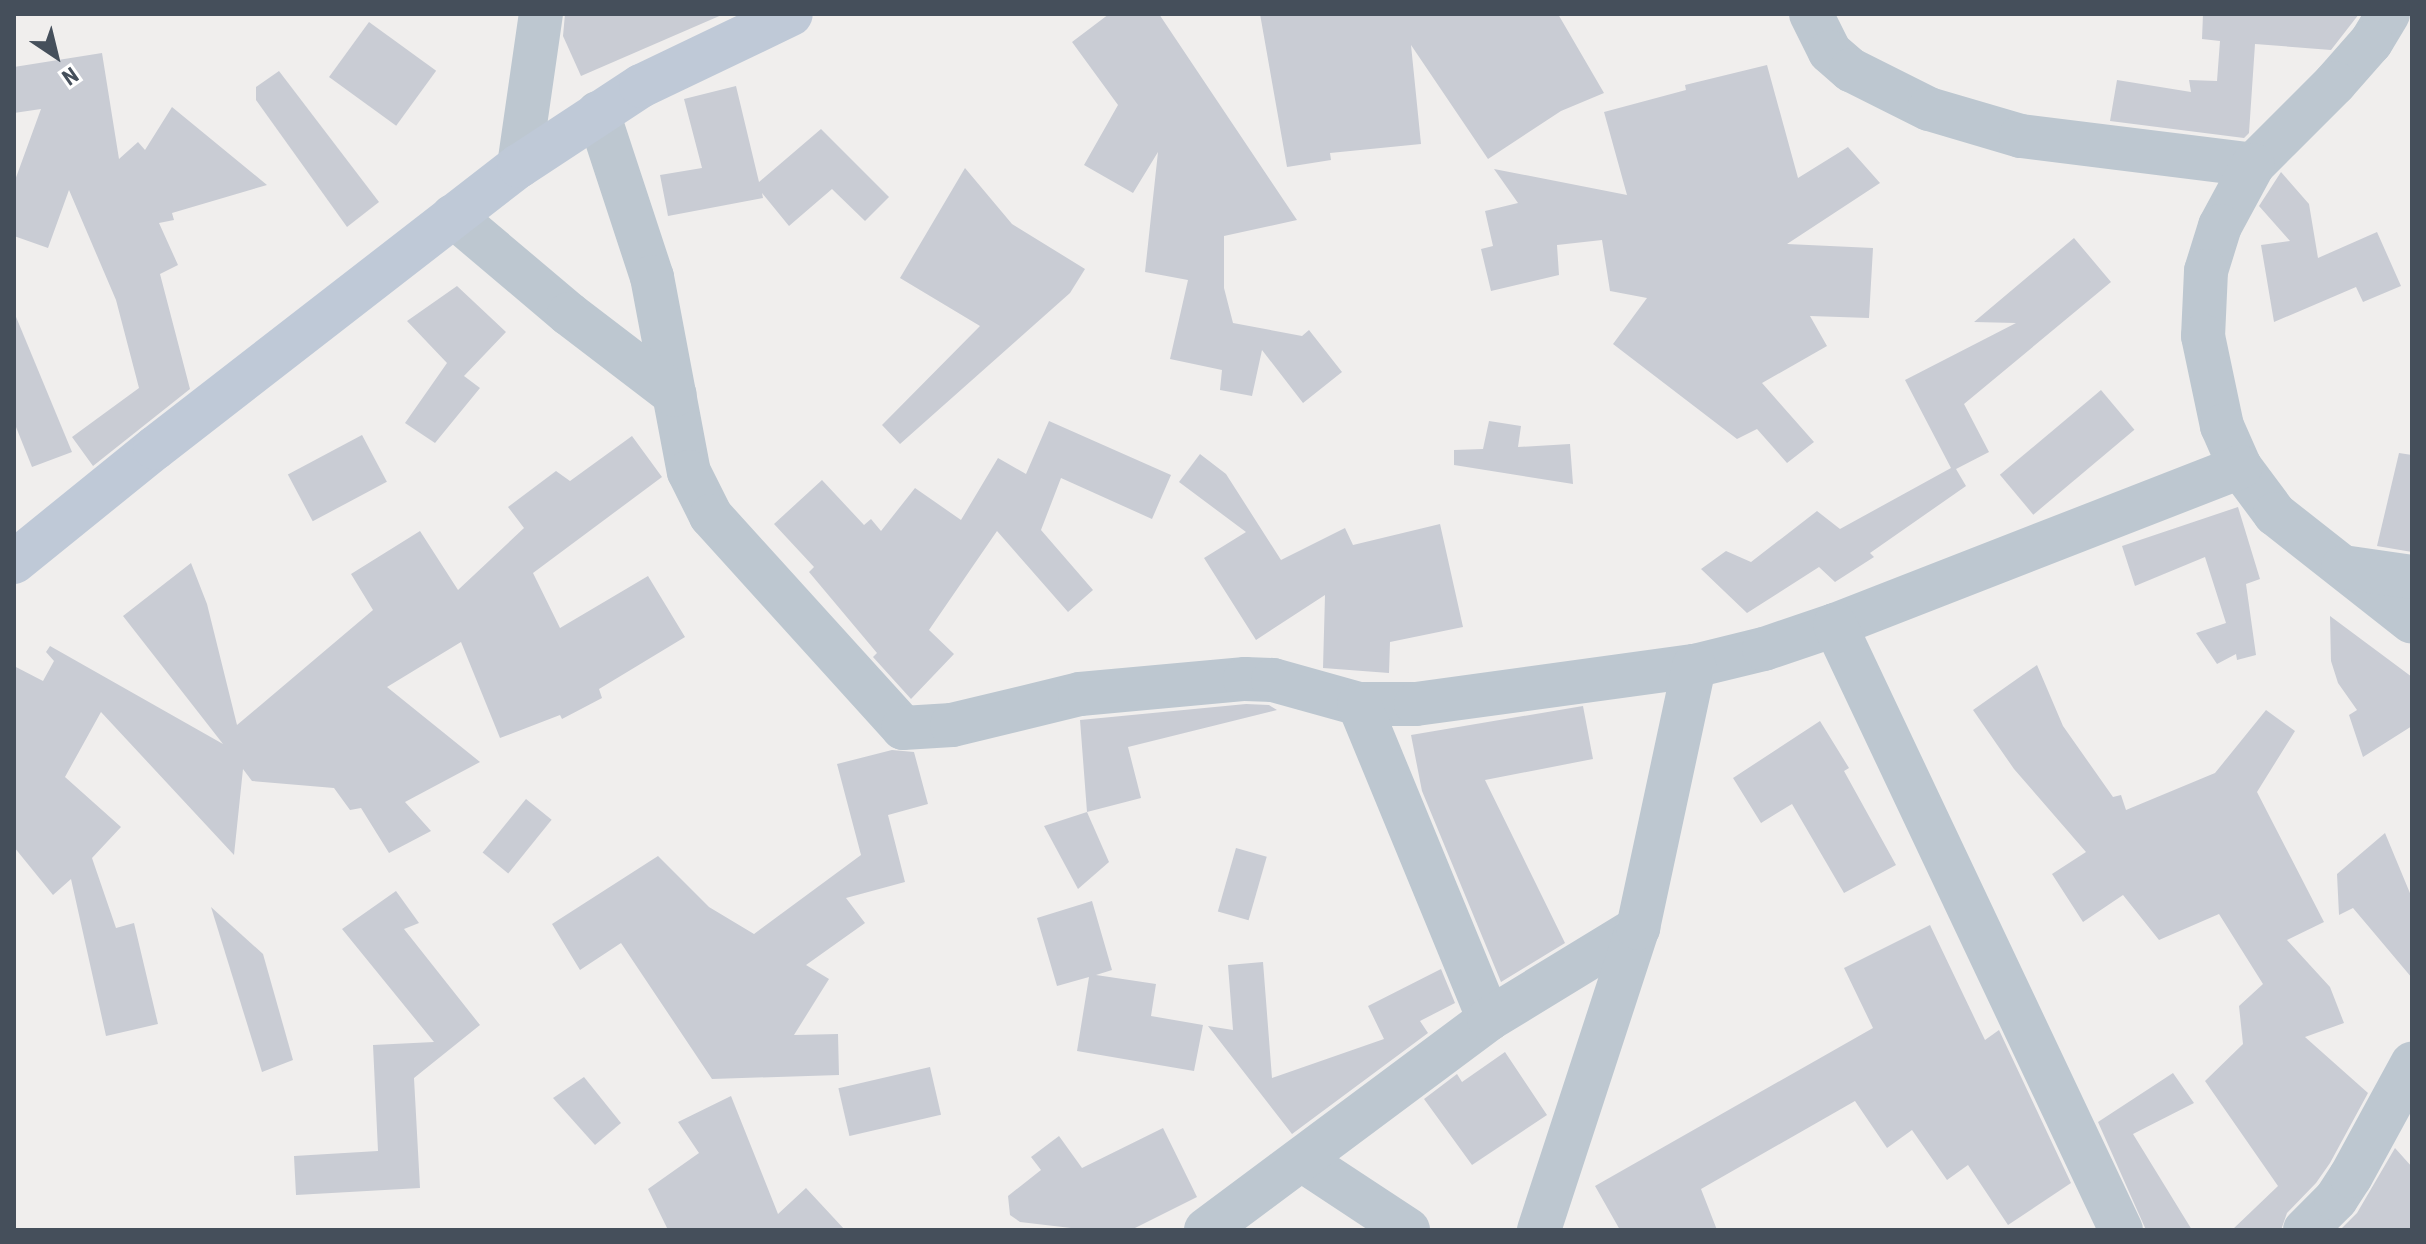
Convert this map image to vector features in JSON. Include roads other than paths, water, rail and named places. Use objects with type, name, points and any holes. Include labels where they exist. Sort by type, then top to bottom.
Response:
[{"type":"main road","points":[[14,562],[519,166],[641,86],[791,14]]},
{"type":"street","points":[[519,166],[541,14]]},
{"type":"street","points":[[1811,14],[1830,52],[1851,70],[1929,109],[2021,136],[2253,165]]},
{"type":"street","points":[[2388,14],[2371,42],[2335,83],[2253,165],[2220,226],[2206,271],[2203,336],[2222,426],[2240,467],[2275,514],[2412,622]]},
{"type":"street","points":[[598,113],[652,277],[689,472],[711,516],[903,728],[952,725],[1080,694],[1245,679],[1273,680],[1359,704],[1416,704],[1694,666],[1764,649],[1835,625],[2240,467]]},
{"type":"street","points":[[453,216],[569,314],[675,395]]},
{"type":"street","points":[[2340,566],[2412,577]]},
{"type":"street","points":[[1835,625],[2121,1230]]},
{"type":"street","points":[[1539,1230],[1638,928],[1694,666]]},
{"type":"street","points":[[1359,704],[1489,1019]]},
{"type":"street","points":[[1206,1230],[1489,1019],[1638,928]]},
{"type":"street","points":[[2305,1230],[2336,1199],[2351,1176],[2412,1064]]},
{"type":"street","points":[[1302,1160],[1408,1230]]}]
